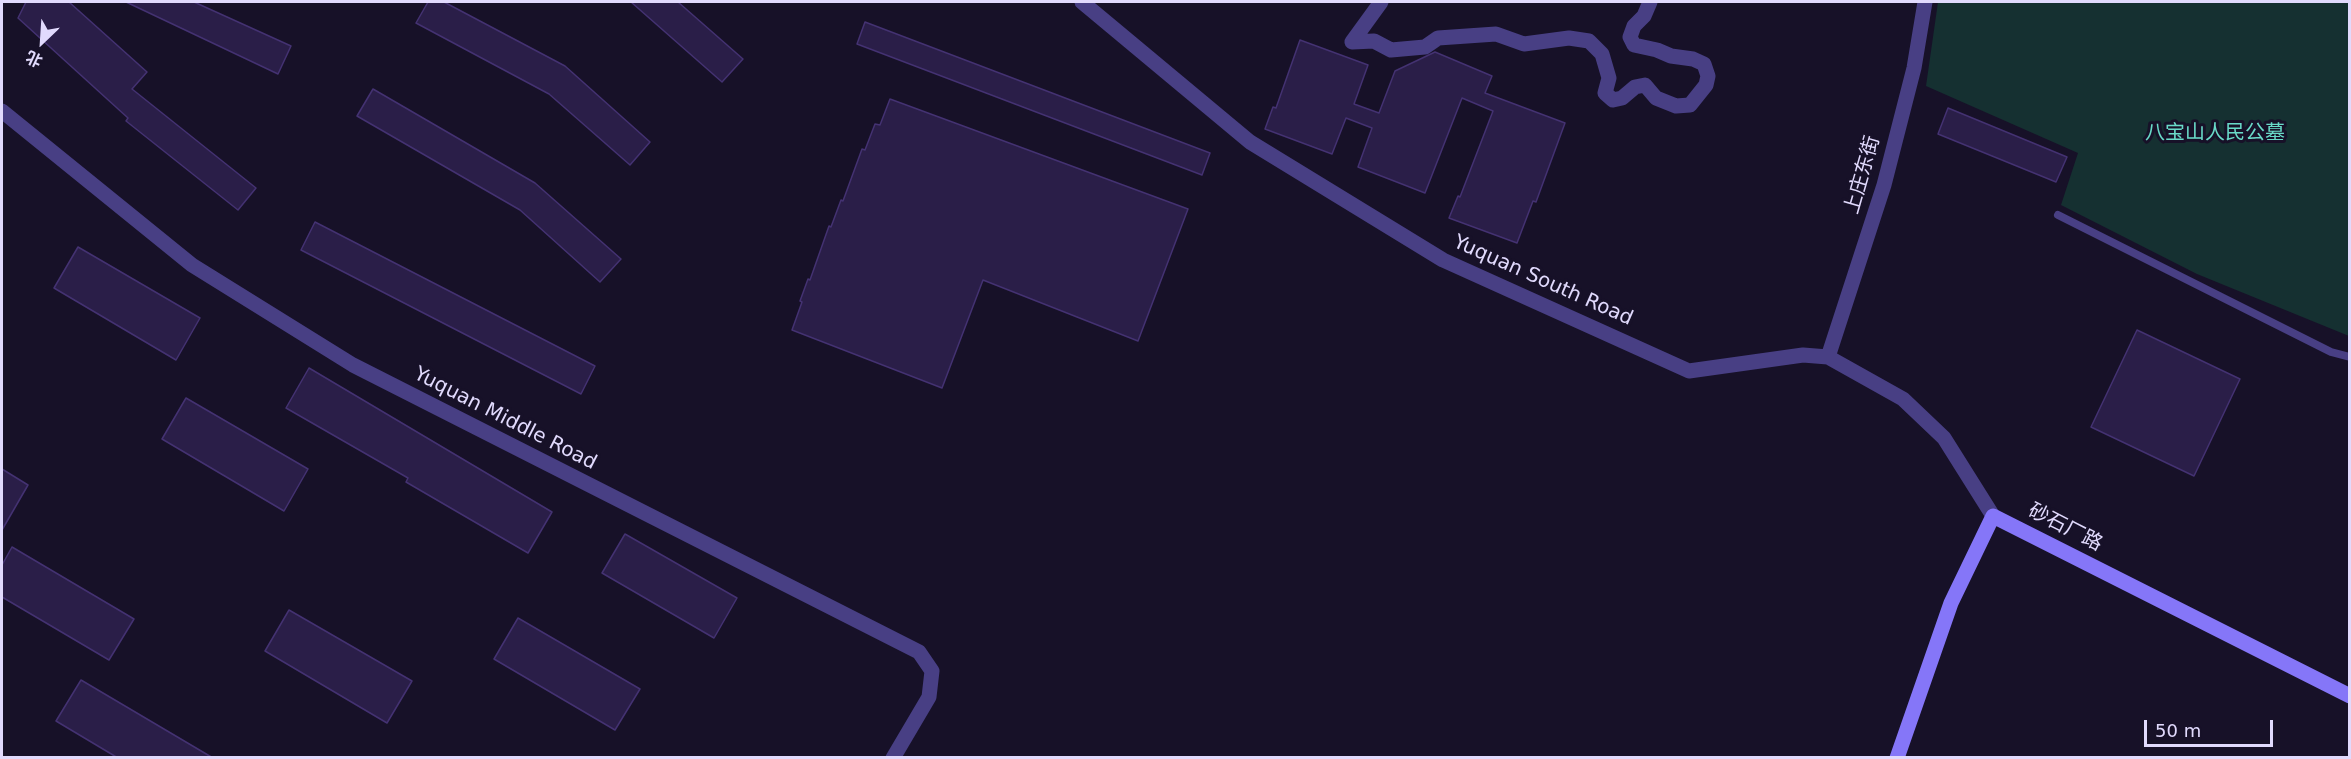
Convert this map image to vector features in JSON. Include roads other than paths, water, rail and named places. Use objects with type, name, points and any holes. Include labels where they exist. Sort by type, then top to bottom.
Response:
[{"type":"street","name":"Yuquan South Road","points":[[1082,2],[1250,142],[1443,260],[1689,370],[1803,355],[1828,357],[1903,399],[1944,438],[1993,516]]},
{"type":"street","points":[[1381,2],[1353,42],[1374,41],[1391,50],[1425,47],[1438,38],[1496,34],[1524,44],[1569,38],[1589,41],[1602,54],[1609,78],[1605,93],[1613,100],[1622,98],[1635,87],[1645,85],[1656,98],[1676,106],[1690,105],[1706,85],[1708,76],[1704,64],[1693,59],[1671,56],[1634,45],[1630,37],[1634,26],[1644,16],[1650,2]]},
{"type":"street","name":"上庄东街","points":[[1828,357],[1884,185],[1914,68],[1925,2]]},
{"type":"street","name":"Yuquan Middle Road","points":[[2,111],[192,265],[353,365],[919,652],[932,671],[929,697],[893,758]]},
{"type":"street","points":[[1897,758],[1951,603],[1993,516]]},
{"type":"street","name":"砂石厂路","points":[[1993,516],[2349,696]]},
{"type":"lane","points":[[2058,214],[2331,352],[2349,357]]},
{"type":"park label","name":"八宝山人民公墓","points":[[2215,134]]}]
